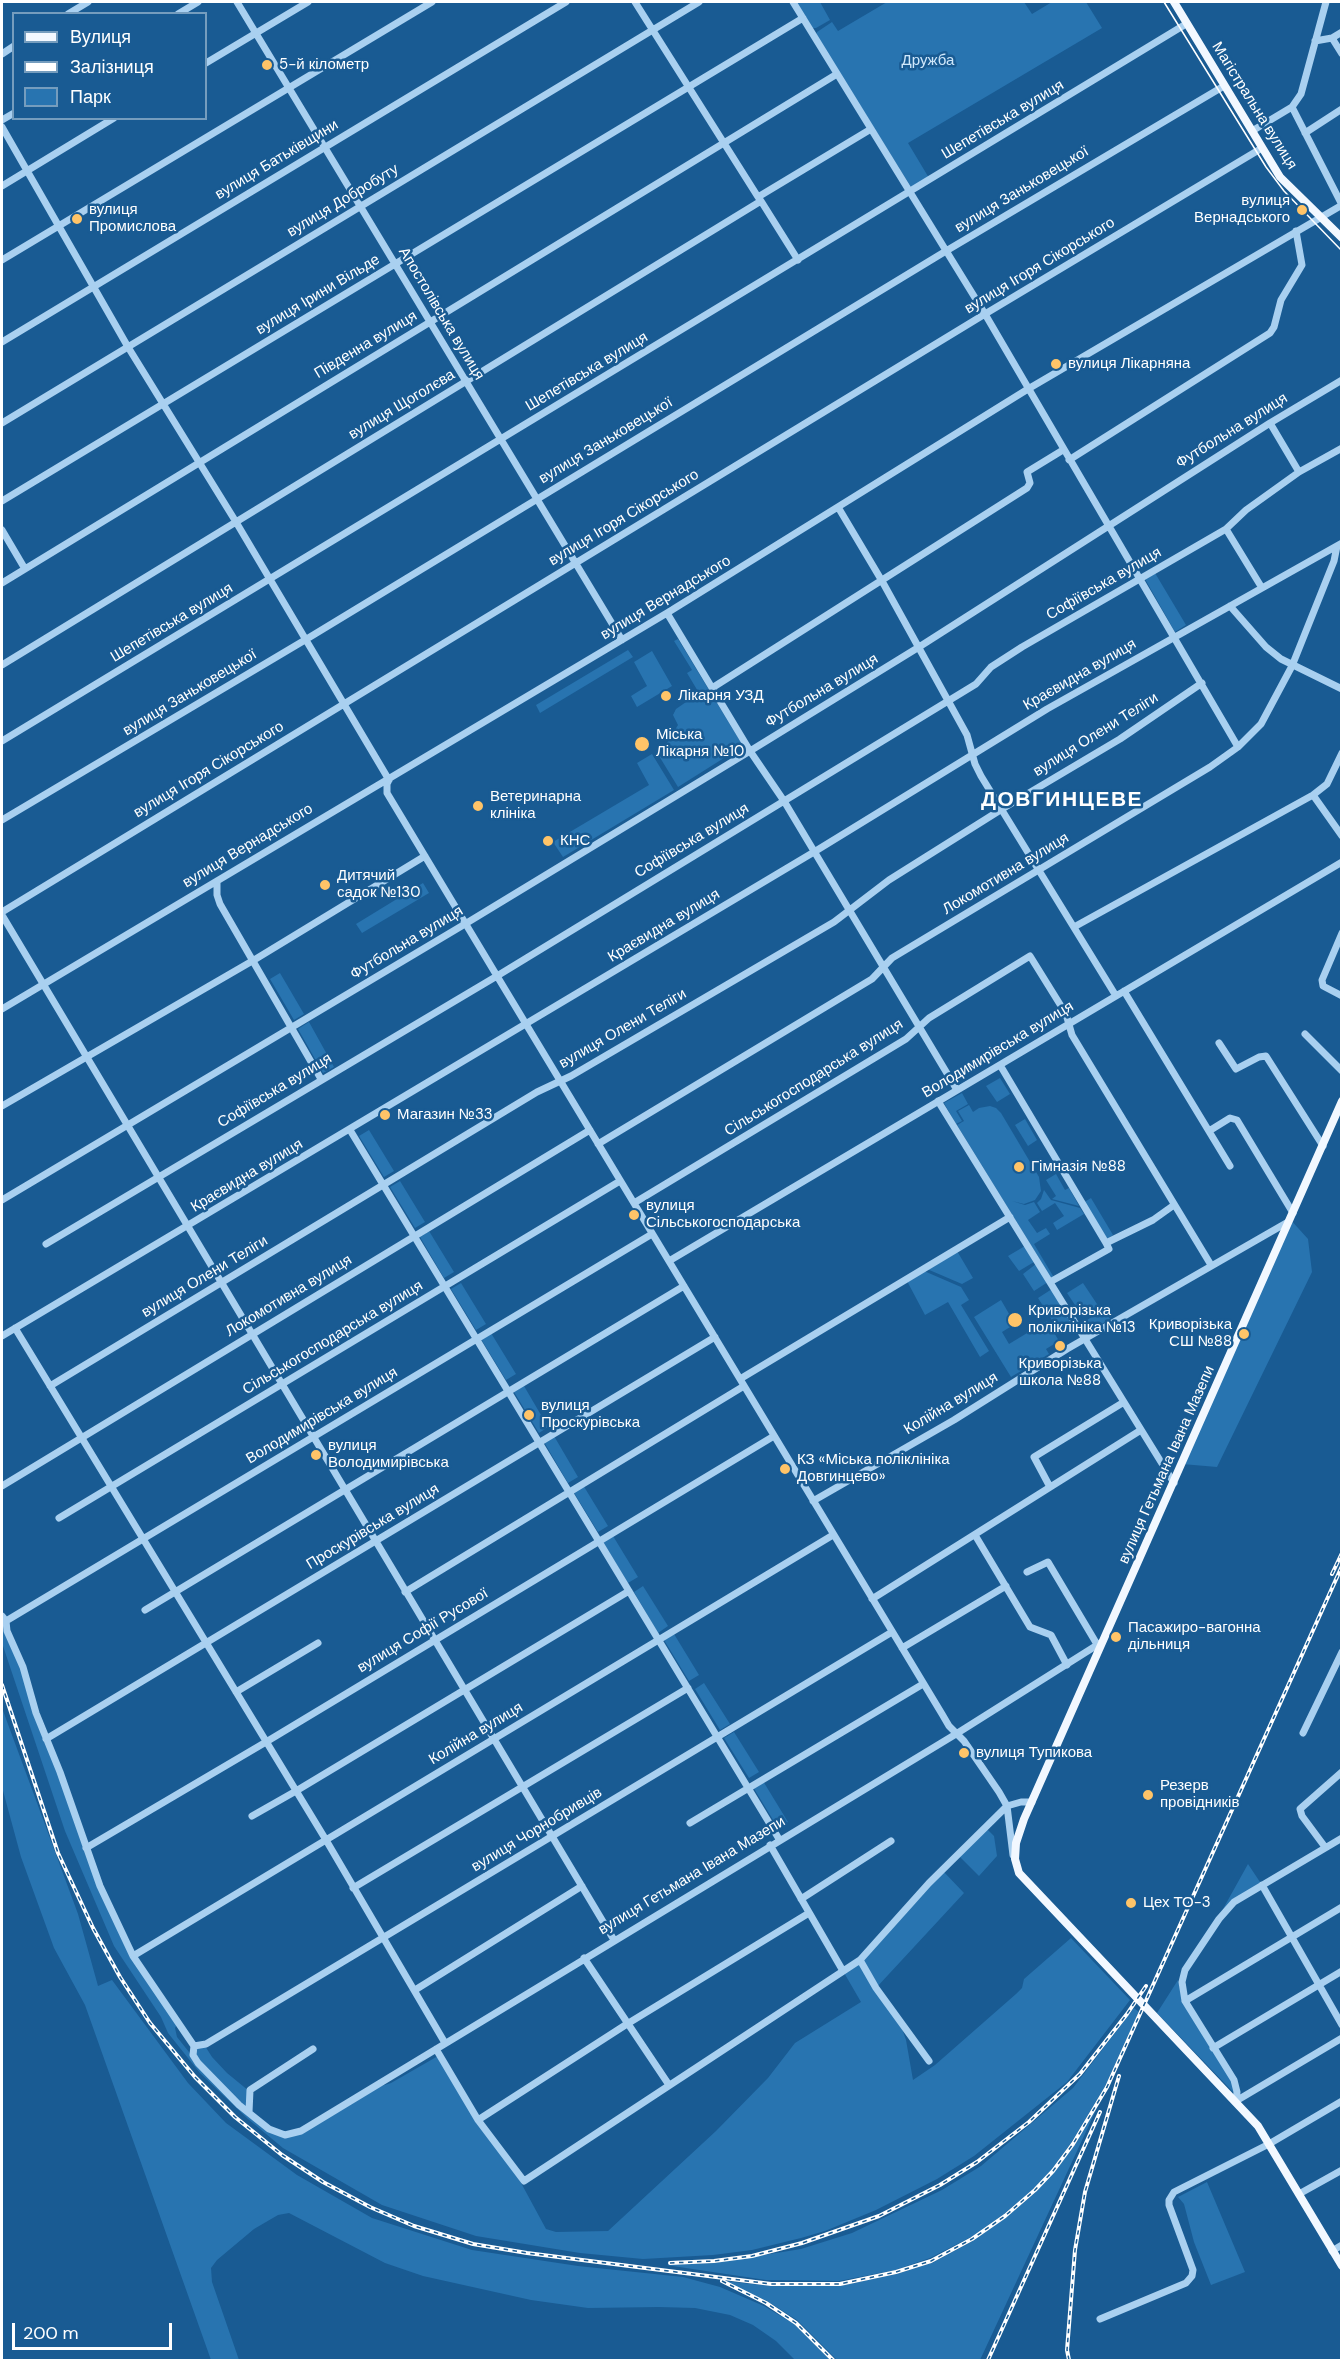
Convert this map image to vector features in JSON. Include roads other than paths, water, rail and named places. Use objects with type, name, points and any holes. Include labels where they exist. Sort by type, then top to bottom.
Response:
[{"type":"main road","name":"Магістральна вулиця","points":[[1174,2],[1280,177],[1341,238]]},
{"type":"main road","name":"вулиця Гетьмана Івана Мазепи","points":[[1015,1859],[1016,1843],[1032,1802],[1341,1101]]},
{"type":"main road","points":[[1015,1859],[1019,1873],[1258,2126],[1341,2266]]},
{"type":"street","points":[[71,12],[88,2]]},
{"type":"street","points":[[181,12],[198,2]]},
{"type":"street","name":"Апостолівська вулиця","points":[[237,2],[622,640]]},
{"type":"street","points":[[207,62],[308,2]]},
{"type":"street","points":[[2,260],[432,2]]},
{"type":"street","name":"вулиця Батьківщини","points":[[2,342],[566,2]]},
{"type":"street","points":[[635,2],[798,260]]},
{"type":"street","name":"вулиця Добробуту","points":[[2,423],[699,2]]},
{"type":"street","points":[[793,2],[985,314],[1238,747]]},
{"type":"street","points":[[1252,131],[1292,107],[1301,94],[1326,2]]},
{"type":"street","name":"вулиця Ірини Вільде","points":[[2,501],[803,18]]},
{"type":"street","name":"Шепетівська вулиця","points":[[2,741],[1186,24]]},
{"type":"street","points":[[1316,41],[1332,38],[1341,32]]},
{"type":"street","points":[[1332,38],[1341,54]]},
{"type":"street","name":"Південна вулиця","points":[[2,583],[837,74]]},
{"type":"street","name":"вулиця Заньковецької","points":[[2,820],[1224,86]]},
{"type":"street","points":[[1292,107],[1341,205]]},
{"type":"street","points":[[1305,133],[1341,109]]},
{"type":"street","points":[[2,186],[111,120]]},
{"type":"street","points":[[2,128],[162,405],[236,522],[389,780],[387,793],[465,924],[923,1684],[956,1734],[971,1750],[1007,1806],[1010,1842],[1015,1859]]},
{"type":"street","name":"вулиця Щоголєва","points":[[2,665],[466,381],[871,129]]},
{"type":"street","name":"вулиця Ігоря Сікорського","points":[[2,913],[985,314],[1262,148]]},
{"type":"street","name":"вулиця Вернадського","points":[[2,1009],[667,614],[1028,389],[1341,205]]},
{"type":"street","points":[[1069,460],[1270,333],[1274,327],[1281,300],[1302,265],[1296,231]]},
{"type":"street","name":"Футбольна вулиця","points":[[2,1200],[750,751],[1341,380]]},
{"type":"street","points":[[1270,423],[1299,472]]},
{"type":"street","name":"Софіївська вулиця","points":[[46,1244],[497,976],[976,684],[991,667],[1226,529],[1246,510],[1299,472],[1341,448]]},
{"type":"street","points":[[712,688],[1027,488],[1030,483],[1027,472],[1063,450]]},
{"type":"street","points":[[838,507],[882,581],[967,735],[981,776],[1116,996]]},
{"type":"street","points":[[1226,529],[1262,588]]},
{"type":"street","points":[[2,530],[26,569]]},
{"type":"street","name":"Краєвидна вулиця","points":[[2,1336],[814,852],[1047,709],[1340,546]]},
{"type":"street","name":"Локомотивна вулиця","points":[[598,1144],[872,979],[892,958],[1210,767],[1238,747],[1261,724],[1292,666],[1340,546]]},
{"type":"street","points":[[1230,606],[1266,647],[1292,666],[1341,689]]},
{"type":"street","points":[[667,614],[750,751],[784,801],[957,1090]]},
{"type":"street","name":"вулиця Олени Теліги","points":[[50,1386],[537,1092],[571,1076],[849,911],[889,880],[1120,739],[1202,683]]},
{"type":"street","points":[[1074,927],[1313,795],[1327,784],[1341,753]]},
{"type":"street","points":[[1313,795],[1341,836]]},
{"type":"street","points":[[2,1106],[254,960],[425,856]]},
{"type":"street","name":"Володимирівська вулиця","points":[[669,1261],[1341,862]]},
{"type":"street","points":[[217,881],[217,895],[220,904],[321,1079]]},
{"type":"street","points":[[2,913],[86,1058],[614,1940]]},
{"type":"street","points":[[1341,933],[1322,980],[1323,986],[1341,996]]},
{"type":"street","name":"Сільськогосподарська вулиця","points":[[634,1203],[906,1040],[929,1018],[1030,956],[1070,1023]]},
{"type":"street","points":[[1124,991],[1230,1166]]},
{"type":"street","points":[[1070,1023],[1072,1035],[1211,1265]]},
{"type":"street","points":[[1305,1034],[1341,1071]]},
{"type":"street","points":[[1219,1043],[1236,1069],[1259,1057],[1266,1056],[1323,1146]]},
{"type":"street","points":[[1000,1065],[1109,1249],[1050,1282]]},
{"type":"street","points":[[938,1101],[1174,1484]]},
{"type":"street","points":[[1209,1131],[1230,1118],[1237,1120],[1293,1213]]},
{"type":"street","points":[[350,1130],[779,1839]]},
{"type":"street","name":"Локомотивна вулиця","points":[[2,1486],[590,1130]]},
{"type":"street","name":"Сільськогосподарська вулиця","points":[[59,1518],[620,1181]]},
{"type":"street","points":[[1106,1243],[1153,1220],[1174,1205]]},
{"type":"street","points":[[740,1379],[1010,1217]]},
{"type":"street","name":"Колійна вулиця","points":[[813,1502],[1211,1265],[1288,1222]]},
{"type":"street","name":"Володимирівська вулиця","points":[[4,1619],[143,1539],[652,1234]]},
{"type":"street","points":[[145,1610],[684,1286]]},
{"type":"street","points":[[15,1328],[326,1840],[445,2043]]},
{"type":"street","name":"Проскурівська вулиця","points":[[46,1739],[715,1337]]},
{"type":"street","points":[[405,1592],[744,1386]]},
{"type":"street","points":[[1050,1487],[1034,1457],[1124,1402]]},
{"type":"street","points":[[872,1599],[1141,1430]]},
{"type":"street","name":"вулиця Софії Русової","points":[[86,1848],[774,1436]]},
{"type":"street","name":"Колійна вулиця","points":[[133,1956],[256,1880],[834,1535]]},
{"type":"street","points":[[975,1535],[1030,1627],[1051,1635],[1067,1665]]},
{"type":"street","points":[[1028,1572],[1048,1562],[1100,1644]]},
{"type":"street","points":[[902,1648],[1006,1586]]},
{"type":"street","points":[[252,1816],[629,1591]]},
{"type":"street","points":[[4,1619],[111,1913],[133,1956],[194,2046],[193,2055],[198,2063],[229,2096],[249,2112]]},
{"type":"street","name":"вулиця Чорнобривців","points":[[194,2046],[206,2044],[892,1632]]},
{"type":"street","points":[[236,1692],[318,1643]]},
{"type":"street","name":"вулиця Гетьмана Івана Мазепи","points":[[249,2112],[275,2133],[285,2135],[301,2131],[779,1839],[956,1734],[1100,1644]]},
{"type":"street","points":[[1303,1732],[1341,1652]]},
{"type":"street","points":[[690,1824],[923,1684]]},
{"type":"street","points":[[353,1888],[688,1689]]},
{"type":"street","points":[[1325,1847],[1302,1816],[1300,1809],[1341,1772]]},
{"type":"street","points":[[436,2049],[478,2120],[524,2181],[860,1960],[929,1883],[1007,1806],[1032,1802]]},
{"type":"street","points":[[1236,2101],[1237,2092],[1234,2080],[1185,2001],[1182,1982],[1185,1970],[1226,1910],[1262,1885],[1341,1838]]},
{"type":"street","points":[[801,1899],[891,1841]]},
{"type":"street","points":[[770,1845],[843,1971]]},
{"type":"street","points":[[1262,1885],[1341,2025]]},
{"type":"street","points":[[416,1990],[582,1886]]},
{"type":"street","points":[[1185,2001],[1341,1907]]},
{"type":"street","points":[[478,2120],[627,2024],[808,1913]]},
{"type":"street","points":[[584,1958],[669,2085]]},
{"type":"street","points":[[860,1960],[888,2006],[929,2061]]},
{"type":"street","points":[[1213,2048],[1341,1971]]},
{"type":"street","points":[[1236,2101],[1341,2038]]},
{"type":"street","points":[[249,2112],[250,2090],[313,2049]]},
{"type":"street","points":[[1100,2319],[1190,2280],[1193,2270],[1169,2205],[1174,2192],[1269,2144],[1341,2102]]},
{"type":"street","points":[[1299,2194],[1341,2170]]},
{"type":"street","points":[[1332,2251],[1341,2246]]},
{"type":"tram line","points":[[1164,2],[1266,167],[1284,191],[1342,251]]},
{"type":"railway","points":[[1332,1574],[1342,1553]]},
{"type":"railway","points":[[2,1685],[58,1853],[93,1928],[120,1977],[150,2023],[195,2077],[235,2117],[282,2155],[323,2182],[370,2207],[414,2226],[473,2244],[771,2284],[840,2284],[896,2272],[931,2261],[972,2239],[1005,2216],[1035,2190],[1073,2144],[1107,2087],[1342,1566]]},
{"type":"railway","points":[[670,2263],[752,2256],[802,2243],[879,2216],[940,2185],[977,2162],[1029,2122],[1080,2074],[1146,1986]]},
{"type":"railway","points":[[1069,2360],[1067,2350],[1075,2250],[1085,2192],[1119,2076]]},
{"type":"railway","points":[[988,2360],[1100,2112]]},
{"type":"railway","points":[[722,2281],[766,2303],[796,2323],[833,2360]]},
{"type":"place","name":"5-й кілометр","points":[[267,65]]},
{"type":"place","name":"вулиця Вернадського","points":[[1302,210]]},
{"type":"place","name":"вулиця Промислова","points":[[77,219]]},
{"type":"place","name":"вулиця Лікарняна","points":[[1056,364]]},
{"type":"place","name":"Лікарня УЗД","points":[[666,696]]},
{"type":"place","name":"Міська Лікарня №10","points":[[642,744]]},
{"type":"place","name":"Ветеринарна клініка","points":[[478,806]]},
{"type":"place","name":"КНС","points":[[548,841]]},
{"type":"place","name":"Дитячий садок №130","points":[[325,885]]},
{"type":"place","name":"Магазин №33","points":[[385,1115]]},
{"type":"place","name":"Гімназія №88","points":[[1019,1167]]},
{"type":"place","name":"вулиця Сільськогосподарська","points":[[634,1215]]},
{"type":"place","name":"Криворізька поліклініка №13","points":[[1015,1320]]},
{"type":"place","name":"Криворізька СШ №88","points":[[1244,1334]]},
{"type":"place","name":"Криворізька школа №88","points":[[1060,1346]]},
{"type":"place","name":"вулиця Проскурівська","points":[[529,1415]]},
{"type":"place","name":"вулиця Володимирівська","points":[[316,1455]]},
{"type":"place","name":"КЗ «Міська поліклініка Довгинцево»","points":[[785,1469]]},
{"type":"place","name":"Пасажиро-вагонна дільниця","points":[[1116,1637]]},
{"type":"place","name":"вулиця Тупикова","points":[[964,1753]]},
{"type":"place","name":"Резерв провідників","points":[[1148,1795]]},
{"type":"place","name":"Цех ТО-3","points":[[1131,1903]]},
{"type":"district","name":"ДОВГИНЦЕВЕ","points":[[1062,800]]},
{"type":"park label","name":"Дружба","points":[[928,61]]}]
